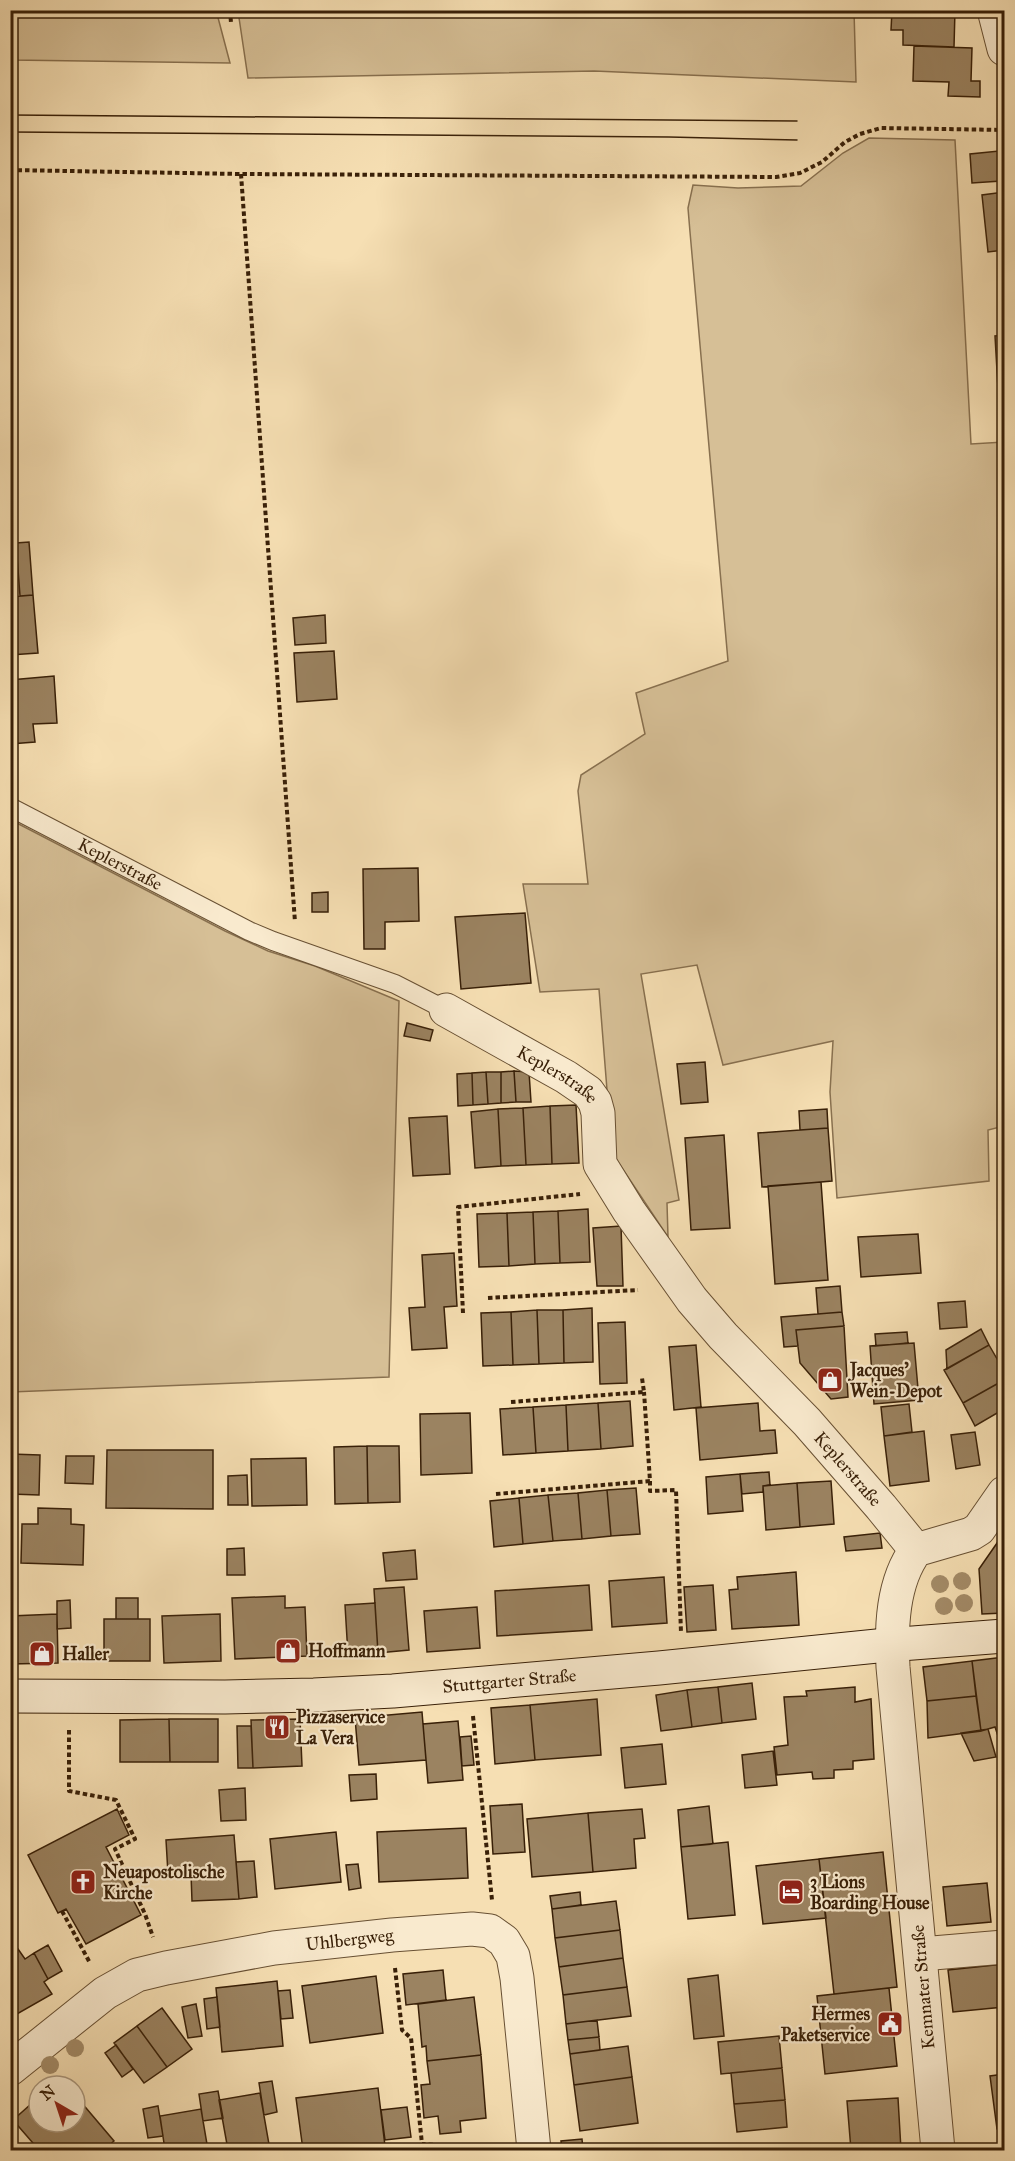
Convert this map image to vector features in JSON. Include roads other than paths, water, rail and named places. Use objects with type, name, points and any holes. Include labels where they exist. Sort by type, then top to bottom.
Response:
[{"type":"street","points":[[994,10],[1005,49]]},
{"type":"street","name":"Keplerstraße","points":[[446,1010],[566,1077],[588,1092],[595,1102],[598,1113],[600,1164],[706,1317],[807,1422],[916,1550]]},
{"type":"street","points":[[916,1550],[971,1534],[979,1529],[1005,1493]]},
{"type":"street","name":"Kemnater Straße","points":[[916,1550],[903,1570],[894,1614],[892,1645],[902,1778],[921,1954],[938,2151]]},
{"type":"street","name":"Stuttgarter Straße","points":[[10,1696],[225,1697],[393,1691],[1005,1636]]},
{"type":"street","name":"Uhlbergweg","points":[[10,2069],[105,1994],[137,1975],[274,1948],[392,1935],[472,1929],[490,1931],[504,1941],[513,1956],[518,1978],[534,2151]]},
{"type":"street","points":[[921,1954],[1005,1947]]},
{"type":"lane","name":"Keplerstraße","points":[[10,807],[249,931],[395,984],[446,1010]]},
{"type":"tram line","points":[[10,115],[797,121]]},
{"type":"tram line","points":[[10,132],[797,140]]},
{"type":"place","name":"Jacques’ Wein-Depot","points":[[830,1380]]},
{"type":"place","name":"Hoffmann","points":[[288,1651]]},
{"type":"place","name":"Haller","points":[[42,1654]]},
{"type":"place","name":"Pizzaservice La Vera","points":[[277,1727]]},
{"type":"place","name":"Neuapostolische Kirche","points":[[83,1882]]},
{"type":"place","name":"3 Lions Boarding House","points":[[791,1892]]},
{"type":"place","name":"Hermes Paketservice","points":[[890,2024]]}]
